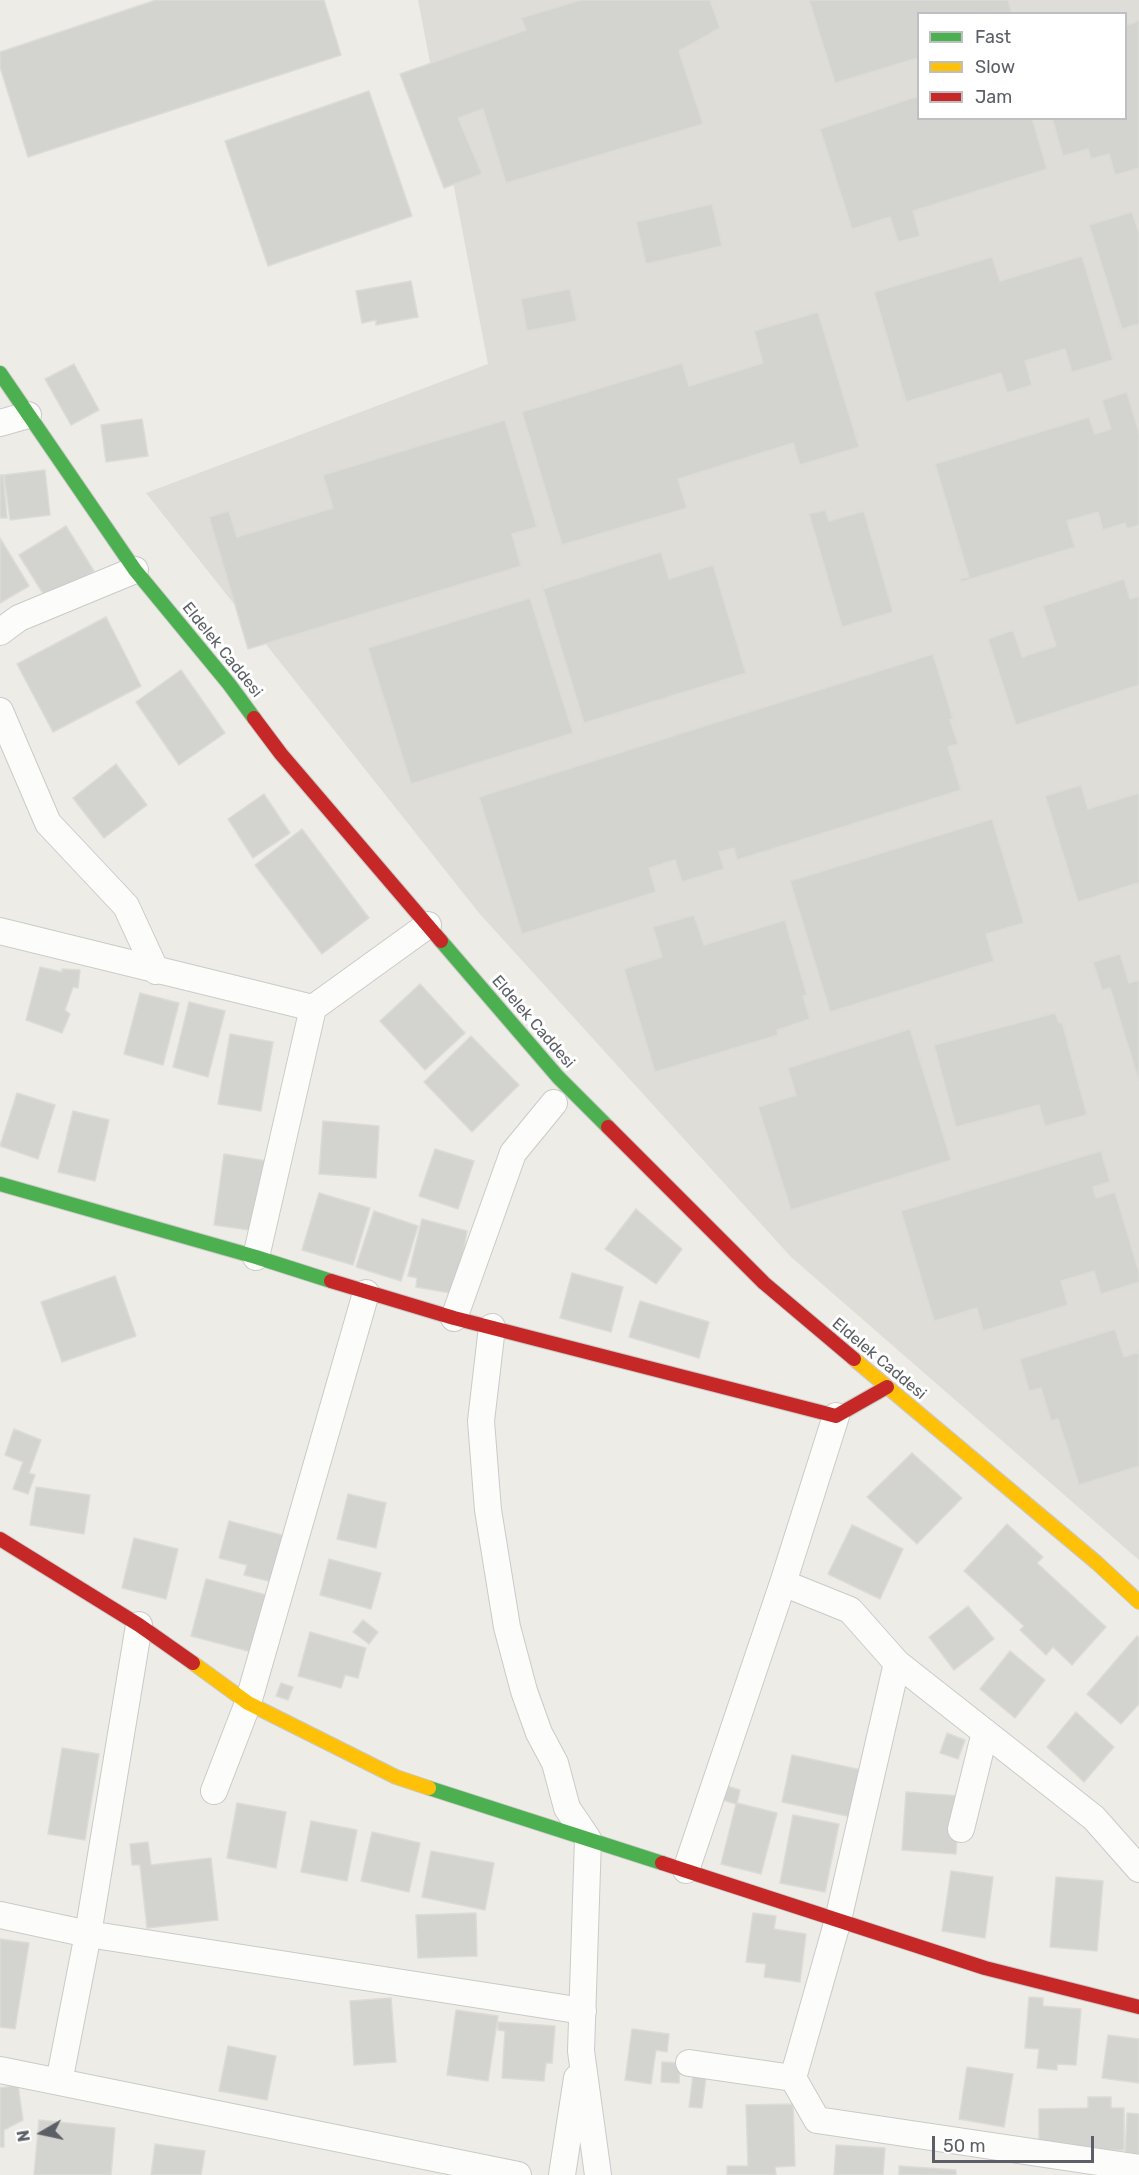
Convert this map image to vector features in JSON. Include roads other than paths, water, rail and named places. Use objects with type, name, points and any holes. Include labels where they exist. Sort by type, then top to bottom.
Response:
[{"type":"street","name":"Eldelek Caddesi","points":[[0,373],[135,570],[229,684],[281,754],[558,1077],[764,1283],[1097,1563],[1139,1602]]},
{"type":"street","points":[[0,423],[28,415]]},
{"type":"street","points":[[0,632],[19,618],[135,570]]},
{"type":"street","points":[[0,711],[48,823],[126,906],[156,971]]},
{"type":"street","points":[[256,1257],[313,1008],[428,926]]},
{"type":"street","points":[[0,932],[313,1008]]},
{"type":"street","points":[[454,1318],[513,1153],[554,1103]]},
{"type":"street","points":[[0,1184],[256,1257],[366,1293],[454,1318],[836,1416]]},
{"type":"street","points":[[214,1791],[248,1703],[366,1293]]},
{"type":"street","points":[[492,1327],[481,1421],[488,1510],[507,1627],[524,1691],[539,1733],[555,1763],[567,1808],[588,1839],[581,2051],[562,2175]]},
{"type":"street","points":[[686,1870],[783,1583],[836,1416],[887,1387]]},
{"type":"street","points":[[0,1539],[139,1625],[248,1703],[396,1777],[986,1968],[1139,2007]]},
{"type":"street","points":[[783,1583],[850,1610],[897,1663],[1094,1818],[1139,1869]]},
{"type":"street","points":[[59,2082],[88,1934],[139,1625]]},
{"type":"street","points":[[897,1663],[838,1920],[793,2078],[817,2120],[1139,2168]]},
{"type":"street","points":[[961,1828],[985,1732]]},
{"type":"street","points":[[0,1915],[88,1934],[583,2011]]},
{"type":"street","points":[[581,2051],[598,2175]]},
{"type":"street","points":[[689,2063],[793,2078]]},
{"type":"street","points":[[0,2070],[518,2175]]}]
